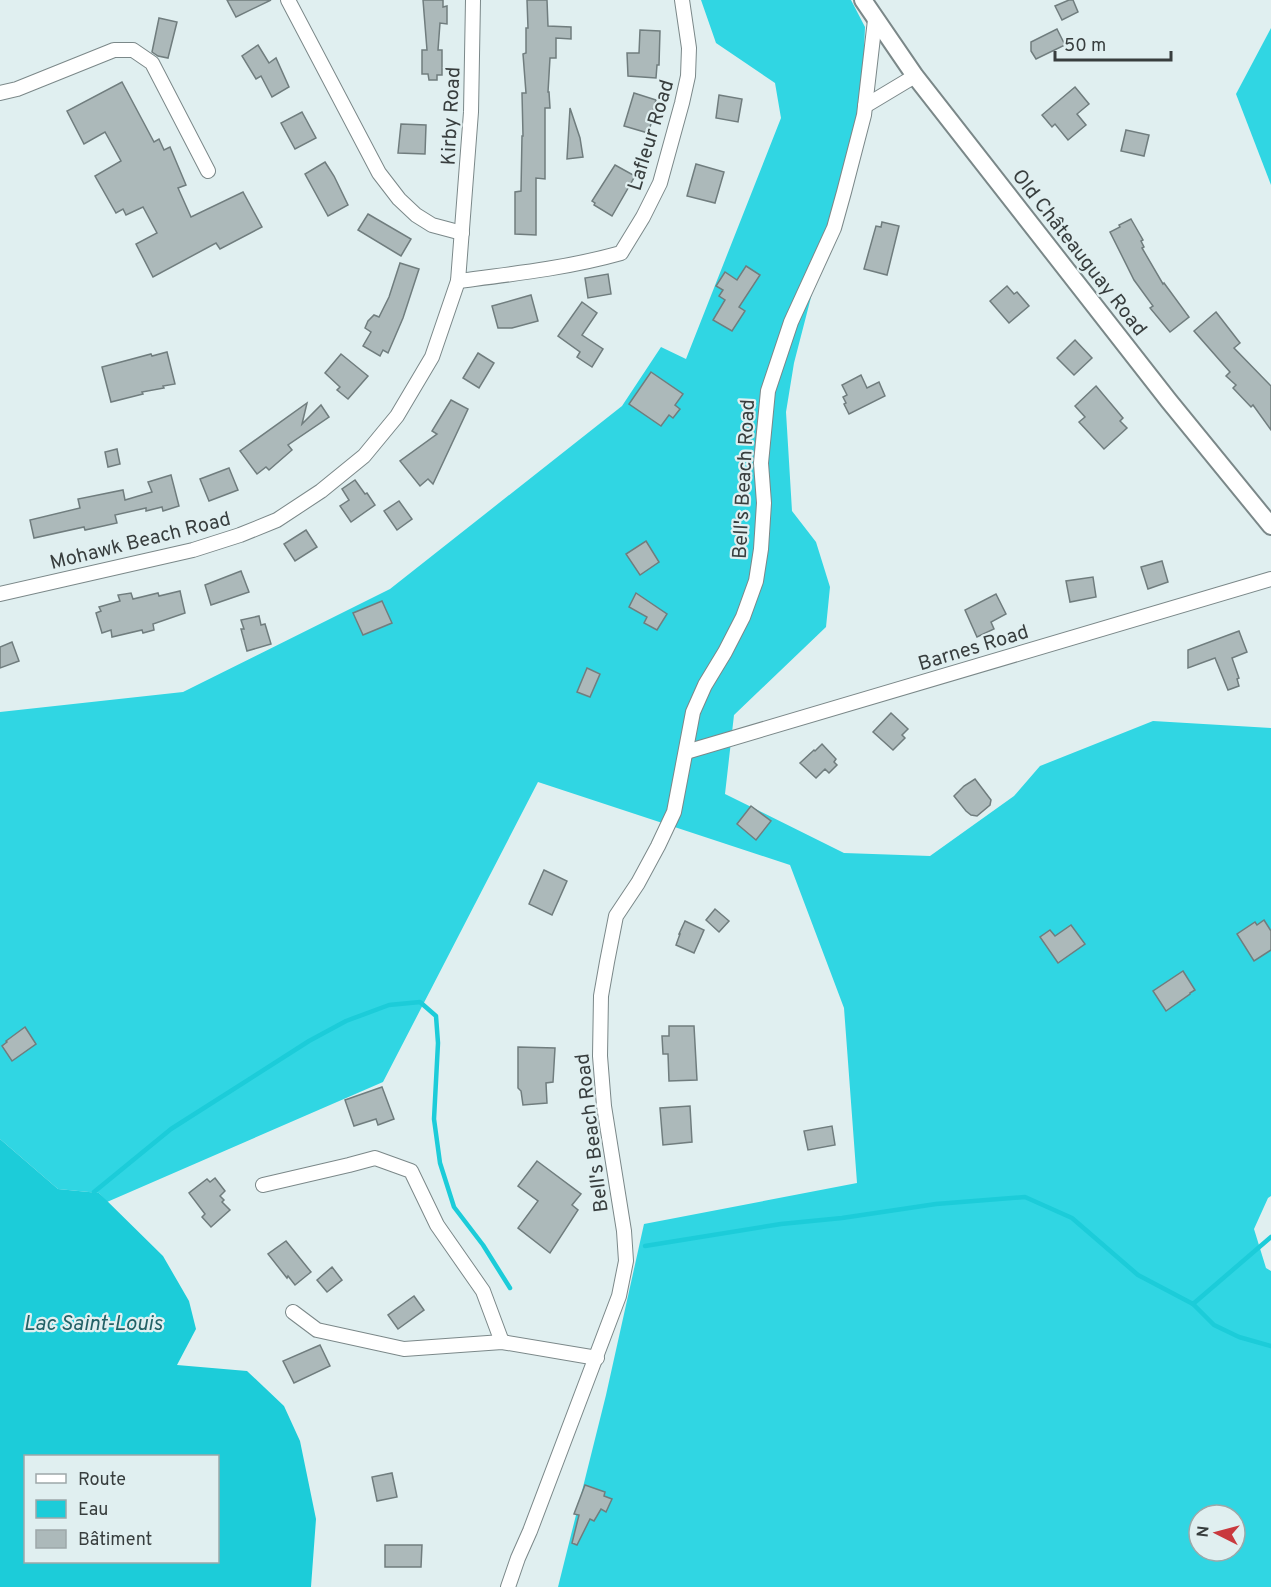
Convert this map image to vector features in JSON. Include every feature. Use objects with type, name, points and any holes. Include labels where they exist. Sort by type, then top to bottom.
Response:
[{"type":"street","points":[[288,0],[379,173],[399,199],[416,215],[432,225],[462,233]]},
{"type":"street","name":"Kirby Road","points":[[462,233],[471,112],[473,0]]},
{"type":"street","name":"Lafleur Road","points":[[458,281],[541,270],[598,260],[621,253],[660,183],[682,103],[688,76],[689,48],[682,0]]},
{"type":"street","name":"Old Châteauguay Road","points":[[862,0],[915,76],[1169,401],[1271,526]]},
{"type":"street","name":"Bell's Beach Road","points":[[508,1587],[620,1296],[626,1261],[624,1231],[604,1106],[600,1056],[602,991],[616,916],[638,883],[674,812],[693,712],[742,617],[756,581],[764,503],[761,463],[768,391],[791,322],[834,228],[856,149],[865,106],[875,20]]},
{"type":"street","points":[[0,93],[17,89],[114,50],[133,50],[152,63],[208,171]]},
{"type":"street","points":[[865,106],[915,76]]},
{"type":"street","name":"Mohawk Beach Road","points":[[0,594],[203,547],[277,520],[321,490],[363,456],[397,417],[432,357],[458,281],[462,233]]},
{"type":"street","name":"Barnes Road","points":[[686,752],[1271,579]]},
{"type":"street","points":[[263,1185],[350,1166],[375,1158],[411,1171],[437,1225],[483,1291],[502,1342]]},
{"type":"street","points":[[293,1312],[318,1330],[404,1349],[502,1342],[597,1358]]},
{"type":"shaded area","points":[[701,0],[851,0],[865,27],[862,100],[794,363],[786,412],[792,511],[816,542],[830,587],[826,627],[734,715],[725,794],[844,853],[930,856],[1014,796],[1040,766],[1153,721],[1271,728],[1271,1196],[1254,1229],[1266,1268],[1271,1271],[1271,1587],[558,1587],[606,1395],[644,1224],[857,1183],[844,1008],[790,865],[538,782],[383,1082],[107,1202],[99,1193],[58,1189],[0,1139],[0,712],[183,692],[390,589],[622,406],[661,347],[686,359],[781,118],[775,83],[716,43]]},
{"type":"shaded area","points":[[1271,28],[1271,185],[1236,94]]},
{"type":"water","name":"Lac Saint-Louis","points":[[0,1139],[58,1189],[99,1193],[163,1256],[189,1301],[196,1329],[177,1365],[247,1371],[284,1406],[300,1441],[316,1519],[311,1587],[0,1587]]},
{"type":"building","points":[[227,0],[271,0],[236,17]]},
{"type":"building","points":[[423,0],[443,0],[443,7],[447,6],[447,24],[440,23],[438,50],[442,50],[442,75],[437,75],[437,80],[429,80],[428,74],[422,74],[422,50],[427,50]]},
{"type":"building","points":[[527,0],[547,0],[548,26],[571,27],[571,39],[556,38],[556,58],[550,58],[548,92],[550,108],[545,108],[545,179],[536,178],[536,235],[515,234],[515,192],[521,191],[522,93],[526,93],[523,54],[526,53],[526,28],[528,28]]},
{"type":"building","points":[[1073,0],[1078,12],[1062,20],[1055,6]]},
{"type":"building","points":[[159,18],[177,22],[168,58],[152,52]]},
{"type":"building","points":[[1057,29],[1065,45],[1036,59],[1031,51],[1031,42]]},
{"type":"building","points":[[640,30],[660,31],[659,65],[657,65],[656,78],[628,76],[627,53],[639,53]]},
{"type":"building","points":[[258,45],[269,63],[276,58],[289,87],[272,97],[261,76],[256,79],[242,56]]},
{"type":"building","points":[[122,82],[154,142],[159,139],[164,150],[170,147],[186,185],[178,188],[191,217],[243,192],[262,227],[220,249],[216,243],[153,277],[136,244],[157,233],[143,207],[126,215],[123,209],[116,213],[95,176],[121,161],[105,132],[84,144],[67,111]]},
{"type":"building","points":[[1075,87],[1089,104],[1077,114],[1086,125],[1068,140],[1055,124],[1052,127],[1042,115]]},
{"type":"building","points":[[634,93],[656,100],[648,133],[624,126]]},
{"type":"building","points":[[719,95],[742,99],[738,122],[716,118]]},
{"type":"building","points":[[570,108],[580,138],[583,157],[567,159]]},
{"type":"building","points":[[302,112],[316,138],[295,149],[281,123]]},
{"type":"building","points":[[401,124],[426,125],[425,154],[398,153]]},
{"type":"building","points":[[1126,130],[1149,135],[1144,156],[1121,151]]},
{"type":"building","points":[[325,162],[348,205],[328,216],[305,174]]},
{"type":"building","points":[[696,164],[724,172],[715,203],[687,196]]},
{"type":"building","points":[[615,165],[635,176],[612,216],[594,205],[592,201]]},
{"type":"building","points":[[368,214],[411,239],[401,256],[358,230]]},
{"type":"building","points":[[1131,219],[1143,240],[1141,241],[1144,247],[1142,248],[1163,284],[1189,317],[1170,332],[1150,308],[1153,306],[1134,280],[1110,232]]},
{"type":"building","points":[[882,222],[899,226],[887,275],[864,269],[876,226],[881,227]]},
{"type":"building","points":[[400,263],[419,269],[403,318],[388,353],[383,350],[380,356],[363,346],[371,332],[365,328],[374,315],[379,317],[389,297]]},
{"type":"building","points":[[746,266],[760,275],[739,307],[745,311],[732,331],[713,320],[725,300],[719,296],[723,290],[716,286],[725,272],[737,280]]},
{"type":"building","points":[[608,274],[611,294],[588,298],[585,278]]},
{"type":"building","points":[[1007,286],[1014,294],[1017,292],[1029,306],[1009,323],[990,301]]},
{"type":"building","points":[[531,295],[538,321],[512,328],[498,328],[492,306]]},
{"type":"building","points":[[582,302],[597,313],[582,335],[603,349],[592,367],[577,357],[580,352],[558,336]]},
{"type":"building","points":[[1216,312],[1240,343],[1234,348],[1271,386],[1271,430],[1253,405],[1251,407],[1233,388],[1236,385],[1226,376],[1230,372],[1194,331]]},
{"type":"building","points":[[1075,340],[1092,358],[1074,375],[1057,358]]},
{"type":"building","points":[[167,352],[175,384],[111,402],[102,367]]},
{"type":"building","points":[[478,353],[494,363],[479,388],[463,378]]},
{"type":"building","points":[[341,354],[368,376],[348,399],[337,390],[340,387],[325,373]]},
{"type":"building","points":[[651,372],[683,394],[675,405],[680,409],[673,418],[669,415],[661,426],[629,404]]},
{"type":"building","points":[[861,375],[867,388],[879,382],[885,396],[849,414],[843,397],[847,395],[842,385]]},
{"type":"building","points":[[1096,386],[1123,418],[1120,421],[1127,428],[1104,449],[1079,422],[1085,417],[1075,406]]},
{"type":"building","points":[[451,400],[468,409],[433,484],[428,479],[420,486],[400,461],[437,434],[432,431]]},
{"type":"building","points":[[307,403],[302,424],[321,405],[329,417],[288,445],[292,450],[269,470],[266,467],[257,474],[240,451]]},
{"type":"building","points":[[117,449],[120,464],[108,467],[105,452]]},
{"type":"building","points":[[229,468],[238,490],[209,501],[200,479]]},
{"type":"building","points":[[171,475],[179,506],[163,511],[162,507],[146,511],[146,508],[115,515],[117,523],[85,530],[84,527],[34,538],[30,520],[80,508],[78,499],[123,490],[125,500],[152,492],[148,482]]},
{"type":"building","points":[[355,480],[375,505],[351,522],[340,506],[349,500],[342,489]]},
{"type":"building","points":[[399,501],[412,519],[397,530],[384,511]]},
{"type":"building","points":[[306,530],[317,547],[295,561],[284,544]]},
{"type":"building","points":[[646,541],[659,562],[640,575],[626,554]]},
{"type":"building","points":[[1162,561],[1168,582],[1148,589],[1141,567]]},
{"type":"building","points":[[241,571],[249,592],[211,605],[205,585]]},
{"type":"building","points":[[1093,577],[1096,597],[1070,602],[1066,581]]},
{"type":"building","points":[[180,591],[185,613],[153,624],[154,630],[143,633],[142,630],[112,637],[111,630],[102,633],[96,613],[101,611],[99,607],[120,601],[118,595],[131,593],[133,599]]},
{"type":"building","points":[[636,593],[667,614],[657,630],[644,623],[647,617],[629,607]]},
{"type":"building","points":[[996,594],[1006,614],[991,622],[994,629],[977,637],[965,610]]},
{"type":"building","points":[[382,601],[392,623],[363,635],[353,613]]},
{"type":"building","points":[[259,616],[261,625],[265,624],[271,644],[247,651],[241,620]]},
{"type":"building","points":[[1239,631],[1247,652],[1232,658],[1239,678],[1237,679],[1239,686],[1228,690],[1215,658],[1188,668],[1188,650]]},
{"type":"building","points":[[12,642],[19,661],[0,668],[0,647]]},
{"type":"building","points":[[587,668],[600,674],[590,697],[577,692]]},
{"type":"building","points":[[891,713],[908,729],[902,735],[905,738],[893,750],[873,732]]},
{"type":"building","points":[[822,744],[836,759],[834,762],[837,765],[829,773],[825,769],[816,778],[800,763]]},
{"type":"building","points":[[975,779],[991,800],[990,805],[977,816],[966,811],[954,796]]},
{"type":"building","points":[[751,806],[771,821],[756,840],[737,824]]},
{"type":"building","points":[[544,870],[567,881],[552,915],[529,904]]},
{"type":"building","points":[[715,909],[729,921],[719,932],[706,920]]},
{"type":"building","points":[[1264,920],[1271,931],[1271,950],[1254,961],[1237,934],[1255,922],[1257,925]]},
{"type":"building","points":[[685,921],[704,930],[694,953],[676,945]]},
{"type":"building","points":[[1071,925],[1085,944],[1058,963],[1040,937],[1050,930],[1055,936]]},
{"type":"building","points":[[1183,971],[1195,990],[1166,1011],[1153,991]]},
{"type":"building","points":[[669,1026],[694,1026],[697,1080],[669,1081],[668,1054],[663,1054],[662,1036],[669,1036]]},
{"type":"building","points":[[25,1027],[36,1044],[12,1061],[2,1046]]},
{"type":"building","points":[[518,1047],[555,1048],[553,1082],[546,1083],[547,1103],[523,1105],[521,1091],[518,1088]]},
{"type":"building","points":[[382,1087],[394,1119],[378,1125],[376,1119],[354,1126],[345,1100]]},
{"type":"building","points":[[690,1106],[692,1142],[663,1145],[660,1108]]},
{"type":"building","points":[[832,1126],[835,1145],[808,1150],[804,1131]]},
{"type":"building","points":[[537,1161],[581,1194],[572,1205],[578,1210],[550,1253],[518,1228],[538,1201],[518,1186]]},
{"type":"building","points":[[215,1178],[225,1191],[220,1196],[224,1200],[222,1202],[230,1210],[211,1227],[202,1217],[205,1214],[189,1193],[207,1179],[210,1182]]},
{"type":"building","points":[[286,1241],[311,1272],[295,1285],[268,1254]]},
{"type":"building","points":[[332,1267],[342,1280],[327,1292],[317,1280]]},
{"type":"building","points":[[414,1296],[424,1310],[398,1329],[388,1315]]},
{"type":"building","points":[[320,1345],[330,1366],[294,1383],[283,1361]]},
{"type":"building","points":[[392,1473],[397,1497],[377,1501],[372,1477]]},
{"type":"building","points":[[585,1485],[605,1492],[604,1496],[612,1499],[606,1512],[601,1509],[594,1521],[590,1519],[577,1545],[572,1543],[579,1515],[574,1514]]},
{"type":"building","points":[[385,1545],[422,1545],[421,1567],[385,1567]]},
{"type":"waterway","points":[[94,1192],[171,1129],[309,1041],[346,1021],[389,1005],[420,1002],[436,1016],[438,1043],[434,1119],[440,1163],[454,1207],[483,1245],[510,1288]]},
{"type":"waterway","points":[[645,1246],[781,1224],[842,1218],[936,1204],[1025,1197],[1072,1218],[1138,1275],[1193,1304],[1271,1237]]},
{"type":"waterway","points":[[1193,1304],[1214,1325],[1239,1337],[1271,1346]]}]
